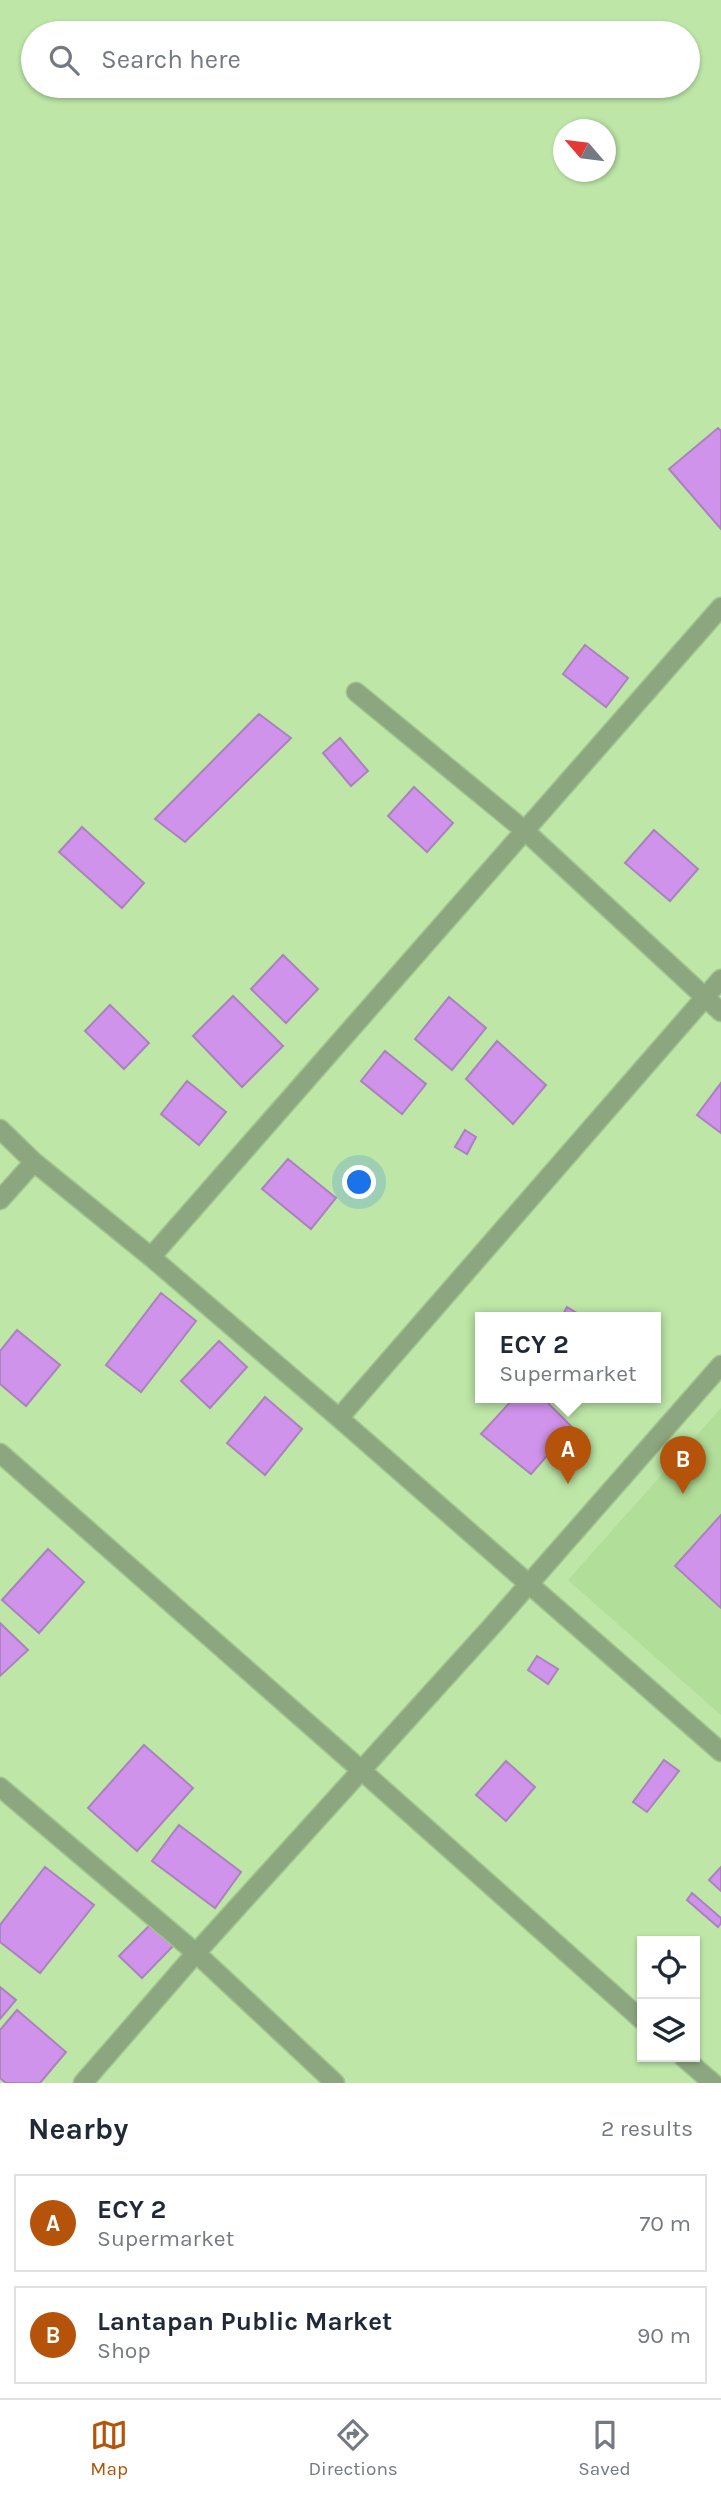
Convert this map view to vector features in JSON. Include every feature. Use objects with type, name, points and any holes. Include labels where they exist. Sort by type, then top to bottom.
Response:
[{"type":"street","points":[[151,1257],[721,607]]},
{"type":"street","points":[[356,692],[524,830],[721,1012]]},
{"type":"street","points":[[339,1418],[721,979]]},
{"type":"street","points":[[0,1129],[34,1162],[151,1257],[339,1418],[721,1752]]},
{"type":"street","points":[[0,1200],[34,1162]]},
{"type":"street","points":[[83,2083],[721,1364]]},
{"type":"street","points":[[0,1453],[637,2016]]},
{"type":"street","points":[[0,1787],[196,1953],[335,2083]]},
{"type":"street","points":[[689,2062],[712,2083]]},
{"type":"shaded area","points":[[721,1408],[721,1715],[568,1580]]},
{"type":"building","points":[[718,428],[721,431],[721,529],[669,469]]},
{"type":"building","points":[[585,645],[628,678],[606,707],[563,674]]},
{"type":"building","points":[[259,714],[291,738],[185,842],[155,819]]},
{"type":"building","points":[[340,738],[368,771],[351,786],[323,753]]},
{"type":"building","points":[[414,787],[453,823],[427,852],[388,816]]},
{"type":"building","points":[[82,827],[144,883],[122,908],[59,852]]},
{"type":"building","points":[[654,830],[698,869],[670,901],[625,863]]},
{"type":"building","points":[[283,955],[318,989],[286,1023],[251,989]]},
{"type":"building","points":[[233,996],[283,1046],[242,1087],[193,1036]]},
{"type":"building","points":[[449,997],[486,1028],[452,1070],[415,1039]]},
{"type":"building","points":[[110,1005],[149,1043],[124,1069],[85,1031]]},
{"type":"building","points":[[497,1041],[546,1085],[513,1124],[466,1079]]},
{"type":"building","points":[[385,1051],[426,1084],[402,1114],[361,1081]]},
{"type":"building","points":[[187,1081],[226,1112],[199,1145],[161,1114]]},
{"type":"building","points":[[721,1083],[721,1133],[697,1115]]},
{"type":"building","points":[[465,1130],[476,1137],[467,1154],[455,1147]]},
{"type":"building","points":[[288,1159],[336,1198],[311,1229],[262,1189]]},
{"type":"building","points":[[161,1293],[196,1321],[141,1392],[106,1365]]},
{"type":"building","points":[[17,1330],[60,1365],[26,1406],[0,1384],[0,1351]]},
{"type":"building","points":[[219,1341],[247,1367],[210,1408],[181,1381]]},
{"type":"building","points":[[265,1397],[302,1429],[265,1475],[227,1443]]},
{"type":"building","points":[[509,1403],[548,1403],[572,1427],[531,1474],[481,1434]]},
{"type":"building","points":[[721,1515],[721,1608],[675,1566]]},
{"type":"building","points":[[48,1549],[84,1582],[39,1633],[2,1600]]},
{"type":"building","points":[[0,1623],[28,1650],[0,1676]]},
{"type":"building","points":[[537,1656],[558,1669],[548,1684],[528,1670]]},
{"type":"building","points":[[144,1745],[193,1788],[137,1851],[88,1808]]},
{"type":"building","points":[[664,1760],[679,1771],[647,1812],[633,1802]]},
{"type":"building","points":[[506,1761],[535,1787],[506,1821],[476,1795]]},
{"type":"building","points":[[179,1825],[241,1872],[215,1908],[152,1861]]},
{"type":"building","points":[[45,1867],[94,1905],[40,1973],[0,1942],[0,1925]]},
{"type":"building","points":[[721,1867],[721,1891],[709,1880]]},
{"type":"building","points":[[692,1893],[721,1918],[718,1927],[687,1900]]},
{"type":"building","points":[[151,1924],[173,1946],[142,1978],[119,1956]]},
{"type":"building","points":[[0,1987],[16,2000],[0,2019]]},
{"type":"building","points":[[17,2010],[66,2052],[40,2083],[6,2083],[0,2078],[0,2030]]},
{"type":"place","name":"ECY 2","points":[[568,1484]]},
{"type":"place","name":"Lantapan Public Market","points":[[683,1494]]}]
